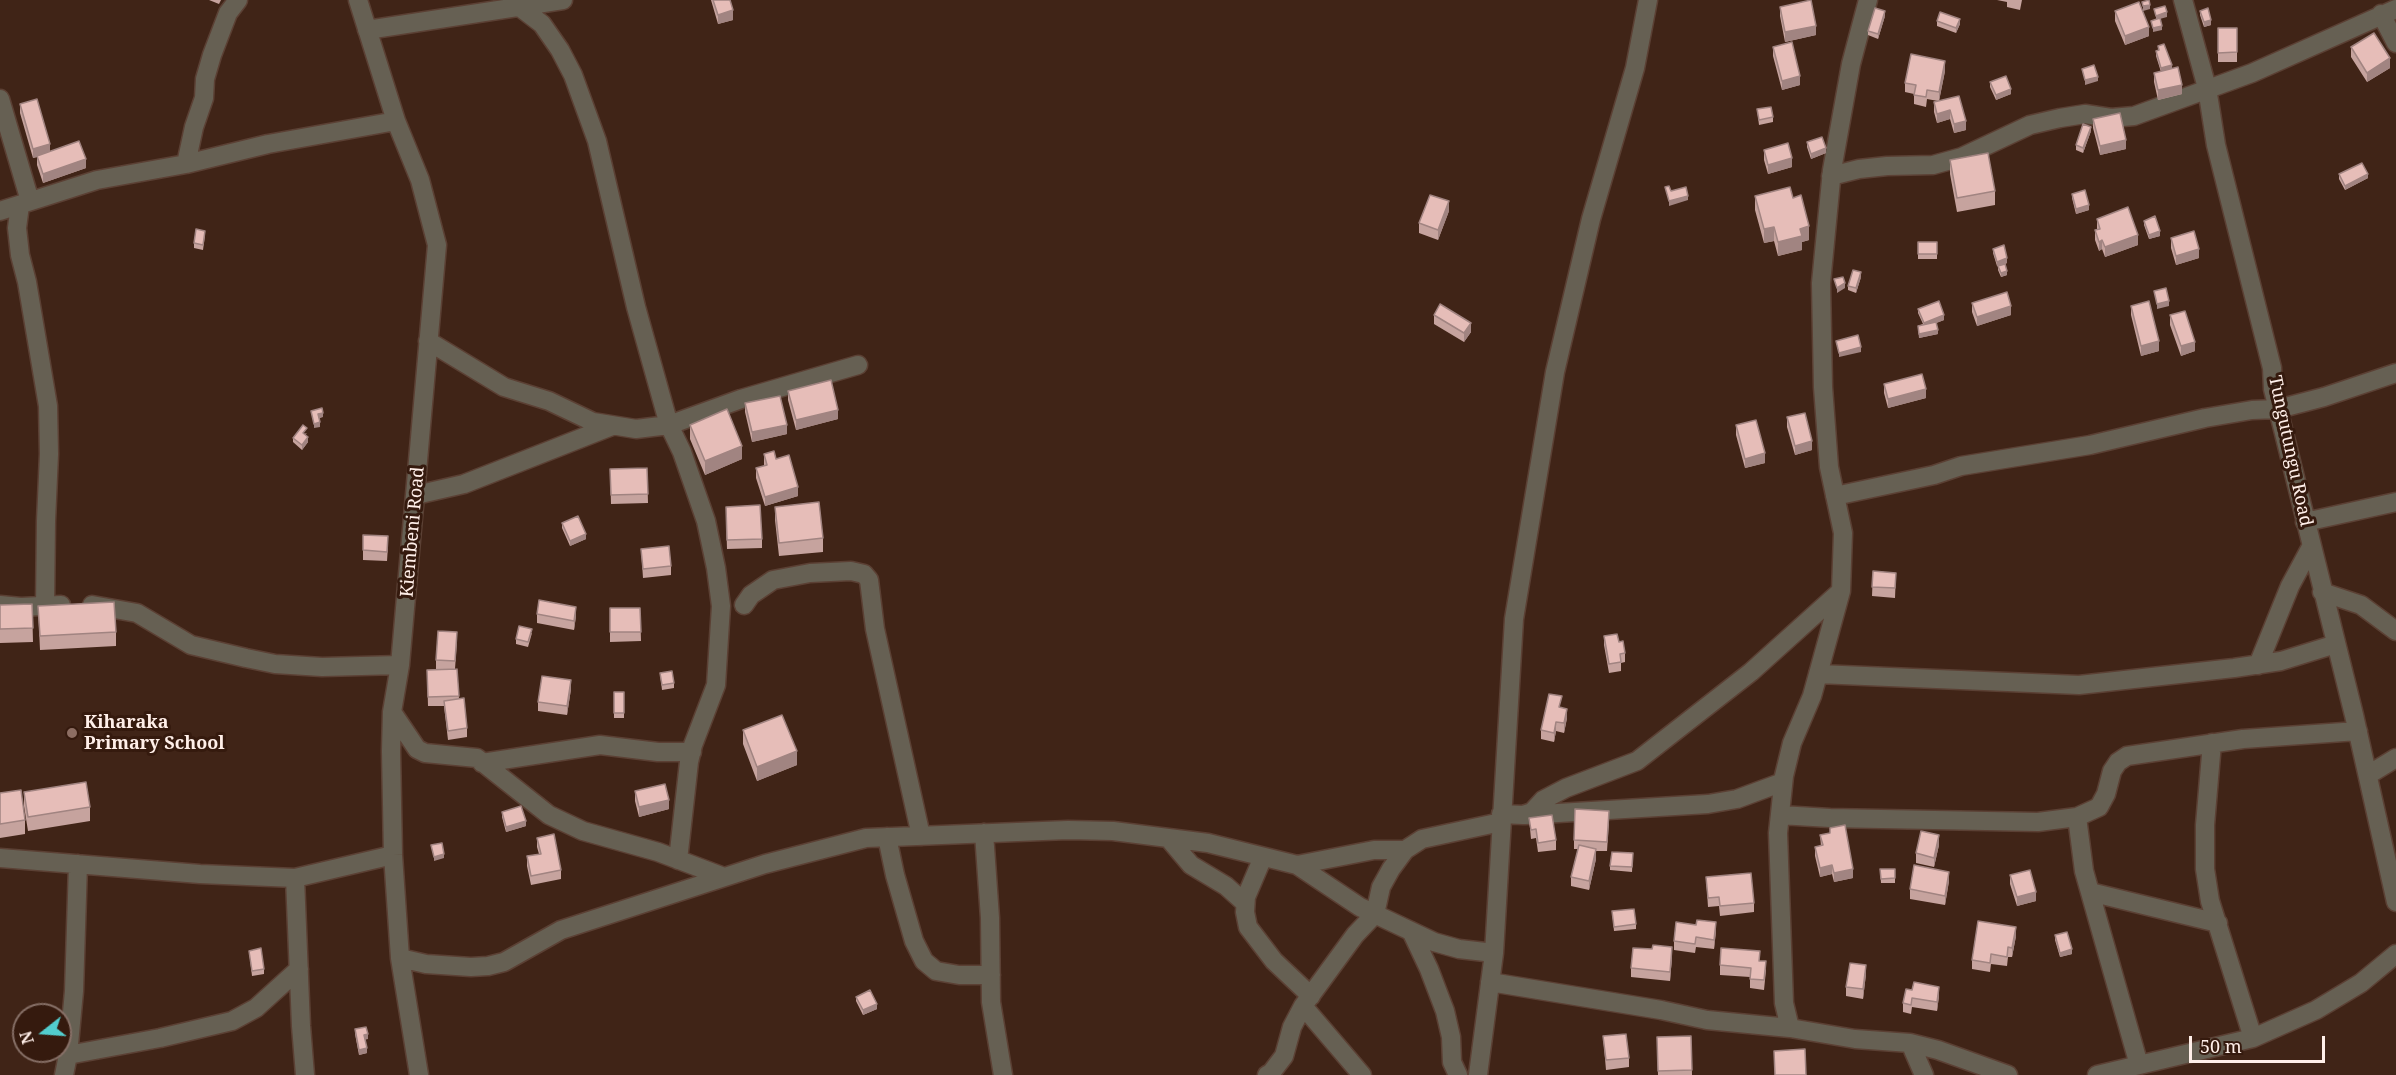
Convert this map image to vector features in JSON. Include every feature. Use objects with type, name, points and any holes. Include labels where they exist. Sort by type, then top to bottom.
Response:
[{"type":"street","points":[[186,164],[204,98],[205,79],[212,55],[228,13],[238,0]]},
{"type":"street","name":"Kiembeni Road","points":[[357,0],[396,121],[420,180],[437,245],[400,665],[392,712],[391,795],[400,958],[418,1069]]},
{"type":"street","points":[[367,30],[563,0]]},
{"type":"street","points":[[1478,1075],[1494,953],[1514,619],[1555,372],[1591,219],[1635,68],[1648,0]]},
{"type":"street","points":[[1790,1028],[1784,1003],[1778,833],[1783,782],[1792,743],[1812,696],[1841,591],[1843,533],[1829,467],[1823,387],[1821,283],[1831,176],[1851,64],[1868,0]]},
{"type":"street","name":"Tungutungu Road","points":[[2183,0],[2207,88],[2216,145],[2272,368],[2278,409],[2358,731],[2396,902]]},
{"type":"street","points":[[521,8],[542,24],[560,50],[573,75],[597,141],[636,307],[669,425],[682,452],[706,521],[716,568],[721,606],[716,685],[692,752],[678,860]]},
{"type":"street","points":[[1831,176],[1859,169],[1933,165],[1962,157],[2030,125],[2085,114],[2111,118],[2134,116],[2252,73],[2388,11],[2396,43]]},
{"type":"street","points":[[0,99],[25,203],[17,228],[20,255],[27,282],[48,406],[45,606]]},
{"type":"street","points":[[0,211],[97,180],[186,164],[268,144],[396,121]]},
{"type":"street","points":[[428,341],[504,387],[549,401],[593,422],[636,429],[669,425],[741,399],[858,365]]},
{"type":"street","points":[[1835,496],[1934,475],[1961,466],[2090,445],[2205,417],[2252,410],[2278,409],[2324,397],[2396,373]]},
{"type":"street","points":[[416,495],[464,484],[614,425]]},
{"type":"street","points":[[2305,522],[2396,502]]},
{"type":"street","points":[[2258,665],[2290,586],[2311,547]]},
{"type":"street","points":[[744,605],[751,595],[773,580],[810,573],[851,571],[864,574],[869,580],[875,629],[921,836]]},
{"type":"street","points":[[1523,815],[1532,812],[1543,800],[1566,788],[1637,761],[1751,672],[1841,591]]},
{"type":"street","points":[[2322,592],[2361,605],[2396,631]]},
{"type":"street","points":[[0,605],[85,604],[137,613],[191,645],[275,664],[322,667],[400,665]]},
{"type":"street","points":[[1818,674],[2079,685],[2258,665],[2281,661],[2336,644]]},
{"type":"street","points":[[392,712],[417,749],[425,753],[477,758],[549,815],[584,831],[724,877]]},
{"type":"street","points":[[1780,815],[2038,822],[2077,817],[2099,807],[2106,794],[2112,771],[2118,762],[2127,756],[2212,743],[2358,731]]},
{"type":"street","points":[[2212,743],[2205,814],[2205,869],[2210,901],[2253,1038]]},
{"type":"street","points":[[482,763],[600,745],[658,752],[692,752]]},
{"type":"street","points":[[2368,776],[2396,758]]},
{"type":"street","points":[[1267,1075],[1284,1056],[1292,1027],[1307,1001],[1355,935],[1375,914],[1382,887],[1391,868],[1405,850],[1422,839],[1501,818],[1523,815],[1708,804],[1737,799],[1783,782]]},
{"type":"street","points":[[2077,817],[2084,871],[2139,1065]]},
{"type":"street","points":[[400,958],[426,964],[471,967],[504,962],[561,930],[765,864],[857,840],[984,833],[1113,831],[1208,843],[1298,865],[1374,850],[1405,850]]},
{"type":"street","points":[[984,833],[990,918],[992,1002],[1003,1075]]},
{"type":"street","points":[[887,837],[895,875],[914,941],[924,961],[936,971],[959,975],[991,975]]},
{"type":"street","points":[[1169,839],[1191,865],[1226,886],[1245,903]]},
{"type":"street","points":[[0,858],[201,874],[295,878],[393,855]]},
{"type":"street","points":[[1263,858],[1252,880],[1245,903],[1248,927],[1362,1075]]},
{"type":"street","points":[[72,1003],[78,864]]},
{"type":"street","points":[[1298,865],[1360,907],[1434,942],[1459,949],[1494,953]]},
{"type":"street","points":[[295,878],[305,1075]]},
{"type":"street","points":[[2090,892],[2217,923]]},
{"type":"street","points":[[1411,931],[1445,1011],[1451,1037],[1452,1062],[1458,1075]]},
{"type":"street","points":[[2097,1075],[2253,1038],[2316,1010],[2361,983],[2396,954]]},
{"type":"street","points":[[72,1054],[160,1038],[232,1021],[256,1008],[299,969]]},
{"type":"street","points":[[1490,982],[1661,1010],[1707,1020],[1790,1028],[1855,1039],[1910,1043],[1938,1050],[2008,1075]]},
{"type":"street","points":[[1910,1043],[1924,1075]]},
{"type":"street","points":[[418,1069],[435,1075]]},
{"type":"building","points":[[713,0],[730,0],[733,10],[718,15]]},
{"type":"building","points":[[1811,0],[1816,26],[1785,32],[1780,7]]},
{"type":"building","points":[[2149,0],[2150,5],[2143,6],[2142,2]]},
{"type":"building","points":[[2139,2],[2149,27],[2125,36],[2115,11]]},
{"type":"building","points":[[2165,6],[2167,12],[2156,16],[2154,9]]},
{"type":"building","points":[[1875,8],[1885,11],[1878,34],[1868,31]]},
{"type":"building","points":[[2208,8],[2211,20],[2204,22],[2200,11]]},
{"type":"building","points":[[1940,12],[1960,19],[1956,28],[1937,21]]},
{"type":"building","points":[[2160,18],[2162,26],[2153,28],[2151,21]]},
{"type":"building","points":[[2218,28],[2237,28],[2237,52],[2218,53]]},
{"type":"building","points":[[2374,33],[2390,58],[2367,73],[2351,47]]},
{"type":"building","points":[[1792,42],[1800,76],[1782,81],[1773,47]]},
{"type":"building","points":[[2164,44],[2172,65],[2161,68],[2156,51],[2159,50],[2158,46]]},
{"type":"building","points":[[1911,54],[1945,61],[1939,92],[1927,90],[1926,97],[1914,95],[1916,85],[1905,83]]},
{"type":"building","points":[[2094,65],[2098,77],[2085,80],[2082,69]]},
{"type":"building","points":[[2178,67],[2182,85],[2158,90],[2154,73]]},
{"type":"building","points":[[2006,76],[2011,89],[1996,95],[1990,82]]},
{"type":"building","points":[[1959,96],[1966,121],[1954,124],[1950,110],[1937,114],[1934,102]]},
{"type":"building","points":[[37,99],[50,144],[33,149],[20,104]]},
{"type":"building","points":[[1771,107],[1773,117],[1759,120],[1757,109]]},
{"type":"building","points":[[2120,113],[2126,140],[2100,146],[2093,119]]},
{"type":"building","points":[[2083,124],[2091,127],[2083,148],[2076,145]]},
{"type":"building","points":[[1822,137],[1826,148],[1811,154],[1807,142]]},
{"type":"building","points":[[79,141],[86,159],[43,174],[37,156]]},
{"type":"building","points":[[1788,143],[1792,158],[1768,165],[1764,150]]},
{"type":"building","points":[[1988,153],[1995,191],[1957,198],[1950,160]]},
{"type":"building","points":[[2362,163],[2368,174],[2345,186],[2339,174]]},
{"type":"building","points":[[1669,186],[1671,191],[1686,187],[1688,196],[1669,201],[1665,187]]},
{"type":"building","points":[[1790,187],[1793,198],[1801,195],[1809,226],[1800,229],[1802,236],[1778,242],[1774,227],[1764,229],[1755,196]]},
{"type":"building","points":[[2085,190],[2089,205],[2076,209],[2072,194]]},
{"type":"building","points":[[1430,195],[1449,201],[1438,230],[1419,223]]},
{"type":"building","points":[[2128,207],[2138,235],[2105,247],[2102,240],[2099,242],[2095,230],[2100,229],[2097,219]]},
{"type":"building","points":[[2155,216],[2160,231],[2149,235],[2144,221]]},
{"type":"building","points":[[196,229],[205,231],[203,245],[194,243]]},
{"type":"building","points":[[2194,231],[2199,249],[2176,256],[2171,238]]},
{"type":"building","points":[[1918,242],[1937,242],[1937,254],[1918,254]]},
{"type":"building","points":[[2004,245],[2007,258],[1997,262],[1993,249]]},
{"type":"building","points":[[2005,264],[2007,271],[2001,273],[1998,266]]},
{"type":"building","points":[[1853,270],[1861,272],[1856,288],[1848,286]]},
{"type":"building","points":[[1843,277],[1845,283],[1837,288],[1834,279]]},
{"type":"building","points":[[2166,288],[2169,301],[2157,304],[2154,291]]},
{"type":"building","points":[[2007,292],[2011,306],[1977,317],[1972,303]]},
{"type":"building","points":[[1939,301],[1944,315],[1924,323],[1918,309]]},
{"type":"building","points":[[2149,301],[2159,341],[2141,346],[2131,306]]},
{"type":"building","points":[[1440,304],[1471,323],[1464,333],[1434,315]]},
{"type":"building","points":[[2185,311],[2195,342],[2181,346],[2170,315]]},
{"type":"building","points":[[1936,322],[1938,330],[1919,334],[1918,326]]},
{"type":"building","points":[[1858,335],[1861,347],[1839,353],[1836,341]]},
{"type":"building","points":[[1922,374],[1926,389],[1888,399],[1884,384]]},
{"type":"building","points":[[831,380],[838,410],[796,420],[788,391]]},
{"type":"building","points":[[780,396],[787,425],[752,432],[745,403]]},
{"type":"building","points":[[322,408],[323,413],[318,414],[320,422],[314,424],[311,411]]},
{"type":"building","points":[[727,409],[742,446],[705,461],[690,425]]},
{"type":"building","points":[[1805,413],[1812,441],[1795,446],[1787,417]]},
{"type":"building","points":[[1756,420],[1765,453],[1745,459],[1736,425]]},
{"type":"building","points":[[303,425],[307,428],[303,433],[308,437],[302,445],[293,438]]},
{"type":"building","points":[[774,451],[776,459],[789,455],[798,487],[765,497],[756,468],[767,465],[764,454]]},
{"type":"building","points":[[647,468],[648,494],[611,495],[610,469]]},
{"type":"building","points":[[819,502],[823,538],[779,543],[775,507]]},
{"type":"building","points":[[760,505],[762,539],[727,540],[726,507]]},
{"type":"building","points":[[578,516],[586,534],[570,541],[562,523]]},
{"type":"building","points":[[363,535],[388,536],[387,552],[363,550]]},
{"type":"building","points":[[669,546],[671,566],[643,569],[641,549]]},
{"type":"building","points":[[1873,571],[1896,573],[1895,588],[1872,587]]},
{"type":"building","points":[[539,600],[576,607],[574,621],[537,614]]},
{"type":"building","points":[[114,602],[116,632],[40,636],[38,606]]},
{"type":"building","points":[[32,604],[33,628],[0,629],[0,605]]},
{"type":"building","points":[[610,608],[640,608],[641,632],[610,632]]},
{"type":"building","points":[[519,626],[532,629],[528,642],[516,639]]},
{"type":"building","points":[[438,631],[457,632],[455,661],[436,660]]},
{"type":"building","points":[[1617,634],[1619,642],[1623,641],[1625,653],[1620,654],[1621,662],[1609,664],[1604,636]]},
{"type":"building","points":[[457,669],[459,696],[428,697],[427,670]]},
{"type":"building","points":[[672,671],[674,683],[662,685],[660,673]]},
{"type":"building","points":[[542,676],[571,680],[567,706],[538,702]]},
{"type":"building","points":[[614,692],[624,692],[624,713],[614,713]]},
{"type":"building","points":[[1549,694],[1562,696],[1559,707],[1567,709],[1564,723],[1556,722],[1554,733],[1541,730]]},
{"type":"building","points":[[464,698],[467,728],[448,731],[444,701]]},
{"type":"building","points":[[782,715],[797,751],[757,767],[743,730]]},
{"type":"building","points":[[86,782],[90,807],[28,817],[24,792]]},
{"type":"building","points":[[665,784],[669,800],[639,807],[635,791]]},
{"type":"building","points":[[21,790],[25,820],[0,824],[0,793]]},
{"type":"building","points":[[521,806],[526,821],[506,827],[502,812]]},
{"type":"building","points":[[1575,809],[1609,811],[1607,842],[1574,840]]},
{"type":"building","points":[[1552,815],[1556,840],[1538,843],[1536,829],[1531,830],[1529,818]]},
{"type":"building","points":[[1845,825],[1853,869],[1834,873],[1832,865],[1820,868],[1815,847],[1823,845],[1820,835],[1830,833],[1830,828]]},
{"type":"building","points":[[1921,831],[1939,835],[1934,858],[1916,853]]},
{"type":"building","points":[[554,834],[561,870],[531,876],[527,856],[541,854],[537,838]]},
{"type":"building","points":[[442,843],[444,854],[434,857],[431,845]]},
{"type":"building","points":[[1579,845],[1596,849],[1589,881],[1571,877]]},
{"type":"building","points":[[1612,852],[1633,853],[1632,867],[1610,866]]},
{"type":"building","points":[[1914,865],[1949,872],[1945,896],[1910,889]]},
{"type":"building","points":[[1880,869],[1895,869],[1895,878],[1881,879]]},
{"type":"building","points":[[2030,870],[2036,892],[2017,897],[2010,875]]},
{"type":"building","points":[[1751,873],[1754,903],[1720,906],[1719,897],[1708,898],[1706,877]]},
{"type":"building","points":[[1634,909],[1636,924],[1614,927],[1612,911]]},
{"type":"building","points":[[1697,920],[1716,922],[1714,940],[1696,937],[1695,944],[1674,941],[1676,922],[1696,925]]},
{"type":"building","points":[[1978,921],[2016,927],[2012,948],[2008,947],[2007,957],[1991,954],[1990,963],[1972,960]]},
{"type":"building","points":[[2067,932],[2072,949],[2060,953],[2055,935]]},
{"type":"building","points":[[1653,945],[1672,947],[1670,972],[1631,968],[1633,948],[1652,949]]},
{"type":"building","points":[[261,948],[264,969],[252,971],[249,951]]},
{"type":"building","points":[[1721,948],[1760,951],[1759,961],[1766,961],[1764,980],[1750,979],[1751,968],[1720,965]]},
{"type":"building","points":[[1850,963],[1866,965],[1863,989],[1846,987]]},
{"type":"building","points":[[1914,982],[1939,987],[1937,1002],[1912,998],[1911,1005],[1903,1003],[1906,989],[1912,990]]},
{"type":"building","points":[[870,990],[877,1004],[863,1010],[856,997]]},
{"type":"building","points":[[366,1027],[368,1034],[364,1035],[367,1048],[359,1050],[355,1029]]},
{"type":"building","points":[[1626,1034],[1629,1058],[1606,1060],[1603,1036]]},
{"type":"building","points":[[1691,1036],[1692,1070],[1658,1071],[1657,1037]]},
{"type":"building","points":[[1805,1049],[1806,1075],[1775,1075],[1774,1051]]},
{"type":"place","name":"Kiharaka Primary School","points":[[72,733]]}]
